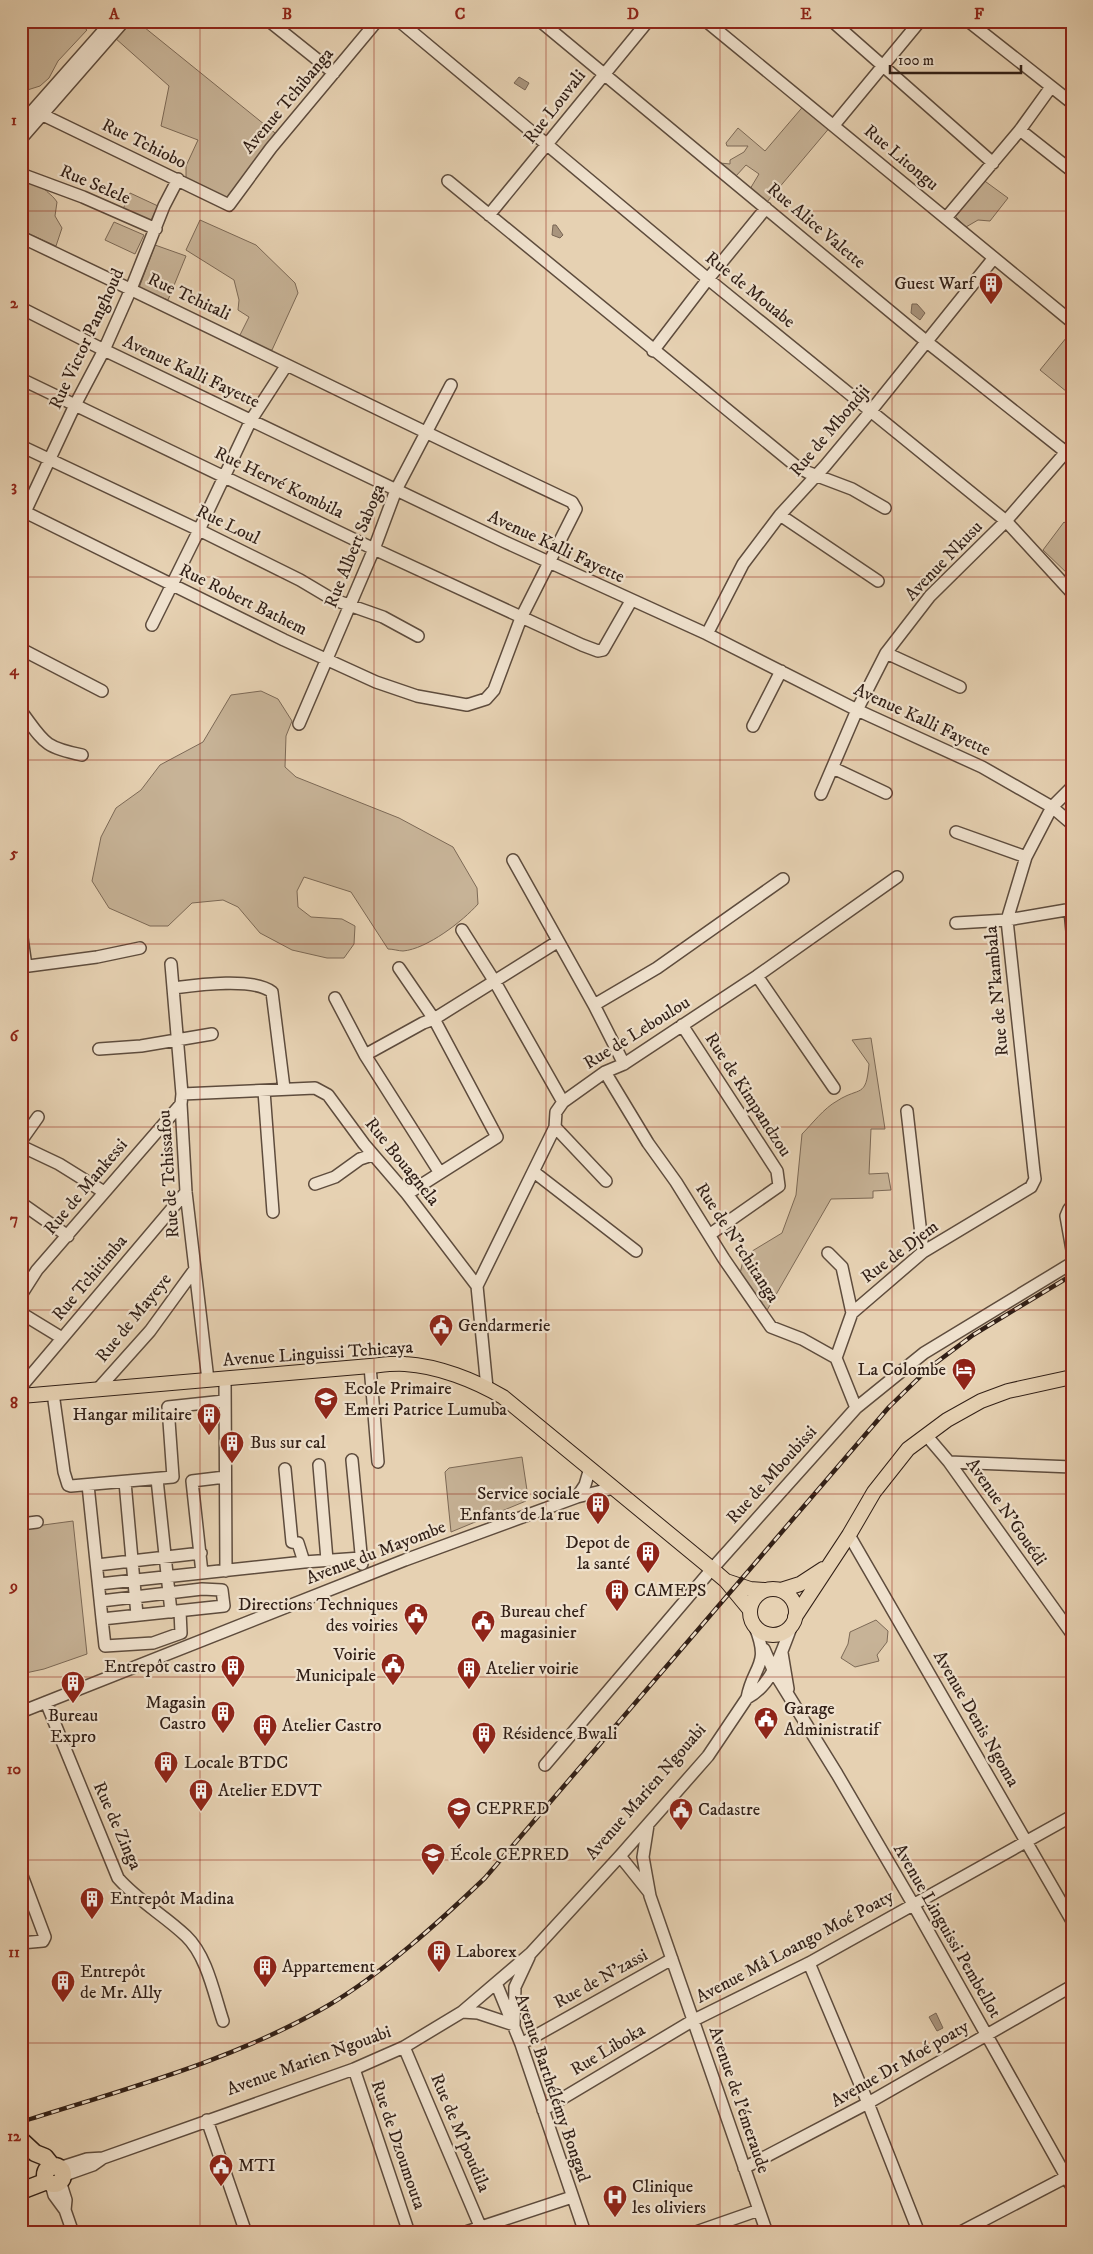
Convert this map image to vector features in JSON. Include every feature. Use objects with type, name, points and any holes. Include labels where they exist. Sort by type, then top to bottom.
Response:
[{"type":"highway","points":[[21,2140],[35,2153],[38,2162],[53,2176]]},
{"type":"highway","name":"Avenue Marien Ngouabi","points":[[21,2182],[53,2176]]},
{"type":"highway","name":"Avenue Marien Ngouabi","points":[[21,2191],[53,2176]]},
{"type":"main road","name":"Avenue Linguissi Tchicaya","points":[[21,1396],[370,1366],[403,1364],[426,1366],[487,1388],[503,1397],[726,1582]]},
{"type":"main road","name":"Avenue Marien Ngouabi","points":[[794,1621],[874,1492],[908,1449],[947,1420],[981,1400],[1008,1391],[1072,1377]]},
{"type":"main road","name":"Avenue Marien Ngouabi","points":[[781,1590],[800,1584],[826,1568]]},
{"type":"main road","points":[[726,1582],[750,1589],[781,1590],[794,1601],[794,1621],[786,1631],[771,1635],[755,1627],[751,1619],[750,1610],[757,1595],[764,1590]]},
{"type":"main road","points":[[726,1582],[750,1610]]},
{"type":"street","points":[[22,121],[112,21]]},
{"type":"street","points":[[21,139],[44,115],[124,21]]},
{"type":"street","points":[[269,21],[334,73]]},
{"type":"street","name":"Avenue Tchibanga","points":[[229,205],[266,154],[377,21]]},
{"type":"street","name":"Rue de Mouabe","points":[[399,21],[708,279],[1006,521],[1072,593]]},
{"type":"street","name":"Rue Alice Valette","points":[[540,21],[927,342],[1070,451]]},
{"type":"street","name":"Rue Louvali","points":[[489,215],[648,21]]},
{"type":"street","name":"Rue Litongu","points":[[706,21],[834,125],[993,259],[1072,322]]},
{"type":"street","points":[[832,21],[993,163]]},
{"type":"street","points":[[834,125],[920,21]]},
{"type":"street","points":[[968,21],[1072,103]]},
{"type":"street","points":[[946,218],[1020,130],[1051,87]]},
{"type":"street","name":"Rue Tchiobo","points":[[44,115],[229,205]]},
{"type":"street","points":[[1020,130],[1072,171]]},
{"type":"street","name":"Rue Selele","points":[[21,174],[83,197],[156,229]]},
{"type":"street","name":"Rue Victor Panghoud","points":[[25,512],[75,405],[104,350],[164,206],[178,179]]},
{"type":"street","points":[[448,181],[796,466],[852,489],[885,508]]},
{"type":"street","points":[[653,350],[766,208]]},
{"type":"street","name":"Rue Tchitali","points":[[21,237],[572,502],[574,507]]},
{"type":"street","name":"Rue de Mbondji","points":[[707,634],[742,564],[780,515],[817,476],[870,412],[993,259]]},
{"type":"street","name":"Avenue Kalli Fayette","points":[[21,308],[104,350],[396,490],[630,601],[707,634],[857,710],[982,767],[1052,807],[1072,824]]},
{"type":"street","points":[[152,625],[251,420],[286,366]]},
{"type":"street","name":"Rue Hervé Kombila","points":[[21,379],[374,549],[521,618],[600,651],[605,648],[630,601]]},
{"type":"street","name":"Rue Albert Saboga","points":[[299,724],[374,549],[396,490],[451,385]]},
{"type":"street","name":"Rue Loul","points":[[21,446],[199,530],[332,598],[383,617],[418,636]]},
{"type":"street","name":"Avenue Nkusu","points":[[821,794],[857,710],[886,653],[930,596],[1006,521],[1070,451]]},
{"type":"street","name":"Rue Robert Bathem","points":[[25,512],[327,659],[392,688],[417,696],[467,705],[486,699],[494,690],[521,618],[576,509],[574,507]]},
{"type":"street","points":[[780,515],[878,581]]},
{"type":"street","points":[[21,649],[102,691]]},
{"type":"street","points":[[886,653],[960,687]]},
{"type":"street","points":[[753,726],[781,671]]},
{"type":"street","points":[[21,711],[43,740],[51,747],[60,751],[82,755]]},
{"type":"street","points":[[833,768],[886,793]]},
{"type":"street","name":"Rue de N'kambala","points":[[1035,1179],[1007,920],[1026,857],[1052,807],[1072,787]]},
{"type":"street","points":[[956,832],[1026,857]]},
{"type":"street","points":[[513,860],[557,942],[594,1005],[624,1064]]},
{"type":"street","name":"Rue de Leboulou","points":[[563,1102],[605,1072],[624,1064],[757,976],[897,877]]},
{"type":"street","points":[[594,1005],[657,968],[783,879]]},
{"type":"street","points":[[956,923],[1007,920],[1071,908],[1072,931]]},
{"type":"street","points":[[462,930],[563,1102],[556,1112],[555,1127],[534,1172],[477,1286],[487,1388]]},
{"type":"street","points":[[21,932],[24,967],[97,957],[140,948]]},
{"type":"street","points":[[366,1055],[434,1019],[557,942]]},
{"type":"street","name":"Rue de Tchissafou","points":[[172,964],[186,1192],[208,1380]]},
{"type":"street","points":[[399,968],[434,1019],[497,1137],[407,1194]]},
{"type":"street","points":[[757,976],[834,1088]]},
{"type":"street","points":[[173,988],[219,983],[262,988],[272,992],[284,1088]]},
{"type":"street","points":[[335,998],[366,1055],[440,1173]]},
{"type":"street","name":"Rue de Kimpandzou","points":[[682,1025],[776,1171],[779,1186],[709,1235]]},
{"type":"street","points":[[99,1049],[140,1046],[212,1034]]},
{"type":"street","name":"Rue de N'tchitanga","points":[[605,1072],[648,1144],[676,1182],[770,1327],[802,1339],[836,1358]]},
{"type":"street","name":"Rue Bouagnela","points":[[181,1099],[284,1088],[315,1088],[328,1095],[372,1155],[407,1194],[477,1286]]},
{"type":"street","points":[[264,1091],[273,1212]]},
{"type":"street","name":"Rue de Mankessi","points":[[21,1295],[37,1270],[68,1236],[181,1099]]},
{"type":"street","points":[[907,1111],[923,1252]]},
{"type":"street","points":[[21,1141],[38,1117]]},
{"type":"street","points":[[555,1127],[606,1181]]},
{"type":"street","points":[[21,1146],[59,1164],[104,1192]]},
{"type":"street","points":[[315,1184],[335,1177],[360,1159],[372,1155]]},
{"type":"street","points":[[534,1172],[636,1251]]},
{"type":"street","name":"Rue de Djem","points":[[836,1358],[852,1313],[923,1252],[1031,1187],[1035,1179]]},
{"type":"street","name":"Rue Tchitimba","points":[[21,1387],[186,1192]]},
{"type":"street","points":[[21,1203],[68,1236]]},
{"type":"street","points":[[1072,1208],[1067,1212],[1066,1216],[1072,1250]]},
{"type":"street","points":[[828,1253],[842,1267],[852,1313]]},
{"type":"street","name":"Rue de Mboubissi","points":[[545,1766],[712,1569],[856,1408],[932,1348],[1072,1263]]},
{"type":"street","name":"Rue de Mayeye","points":[[98,1388],[150,1331],[195,1270]]},
{"type":"street","points":[[21,1313],[62,1338]]},
{"type":"street","points":[[836,1358],[856,1408]]},
{"type":"street","points":[[370,1366],[378,1462]]},
{"type":"street","points":[[224,1379],[226,1572]]},
{"type":"street","points":[[53,1393],[66,1482],[71,1486],[173,1477],[168,1407],[224,1401]]},
{"type":"street","name":"Avenue N'Gouédi","points":[[926,1436],[949,1462],[1072,1634]]},
{"type":"street","points":[[352,1460],[363,1576]]},
{"type":"street","points":[[949,1462],[1072,1467]]},
{"type":"street","points":[[319,1465],[328,1560]]},
{"type":"street","points":[[577,1497],[585,1485],[590,1468]]},
{"type":"street","points":[[285,1469],[292,1542],[298,1543],[304,1562]]},
{"type":"street","points":[[202,1573],[192,1481],[225,1477]]},
{"type":"street","points":[[88,1485],[105,1646],[153,1643],[182,1633],[168,1593],[157,1479]]},
{"type":"street","points":[[125,1482],[137,1616]]},
{"type":"street","name":"Avenue du Mayombe","points":[[21,1712],[363,1576],[577,1497],[614,1488]]},
{"type":"street","points":[[21,1524],[37,1522]]},
{"type":"street","name":"Avenue Denis Ngoma","points":[[849,1535],[1072,1921]]},
{"type":"street","points":[[97,1565],[201,1553]]},
{"type":"street","points":[[99,1584],[134,1579],[226,1572],[304,1562],[361,1558]]},
{"type":"street","points":[[101,1601],[202,1589],[222,1590],[224,1606],[102,1619]]},
{"type":"street","name":"Avenue Marien Ngouabi","points":[[53,2176],[93,2165],[103,2158],[354,2069],[404,2047],[462,2012],[531,1953],[649,1824],[708,1756],[747,1698],[758,1690],[774,1672],[794,1621]]},
{"type":"street","name":"Avenue Marien Ngouabi","points":[[755,1627],[774,1672],[789,1693]]},
{"type":"street","name":"Avenue Marien Ngouabi","points":[[747,1698],[749,1688],[762,1659],[761,1643]]},
{"type":"street","name":"Avenue Marien Ngouabi","points":[[782,1650],[784,1672],[789,1693]]},
{"type":"street","points":[[758,1690],[772,1687],[789,1693]]},
{"type":"street","name":"Avenue Linguissi Pembellot","points":[[789,1693],[1069,2175],[1072,2187]]},
{"type":"street","name":"Rue de Zinga","points":[[46,1702],[118,1878],[130,1892],[187,1937],[203,1963],[223,2021]]},
{"type":"street","name":"Avenue Mâ Loango Moé Poaty","points":[[692,2020],[809,1963],[1072,1816]]},
{"type":"street","name":"Avenue de l'émeraude","points":[[649,1824],[643,1857],[649,1892],[767,2233]]},
{"type":"street","name":"Avenue de l'émeraude","points":[[620,1856],[649,1892]]},
{"type":"street","points":[[21,1873],[45,1937],[43,1941],[21,1943]]},
{"type":"street","points":[[462,2012],[485,2014],[514,2024],[515,1987],[531,1953]]},
{"type":"street","name":"Rue de N'zassi","points":[[521,2044],[672,1959]]},
{"type":"street","points":[[809,1963],[868,2103],[919,2233]]},
{"type":"street","name":"Avenue Barthélémy Bongad","points":[[496,1983],[514,2024],[585,2233]]},
{"type":"street","name":"Avenue Dr Moé poaty","points":[[744,2168],[868,2103],[1072,1986]]},
{"type":"street","name":"Rue Liboka","points":[[543,2110],[692,2020]]},
{"type":"street","name":"Rue de M'poudila","points":[[404,2047],[482,2230]]},
{"type":"street","name":"Rue de Dzoumouta","points":[[354,2069],[409,2233]]},
{"type":"street","points":[[207,2120],[246,2233]]},
{"type":"street","points":[[959,2233],[1069,2175]]},
{"type":"street","points":[[53,2176],[54,2195],[65,2210],[73,2233]]},
{"type":"street","points":[[463,2233],[482,2230],[572,2197]]},
{"type":"street","points":[[693,2233],[759,2210]]},
{"type":"shaded area","points":[[36,21],[76,21],[87,30],[58,61],[49,78],[40,86],[21,92],[21,33]]},
{"type":"shaded area","points":[[130,21],[139,23],[275,133],[227,199],[186,181],[186,166],[198,140],[161,126],[169,86],[115,38]]},
{"type":"shaded area","points":[[519,77],[529,83],[525,90],[514,83]]},
{"type":"shaded area","points":[[806,103],[831,126],[767,202],[750,189],[759,174],[746,165],[736,176],[720,163],[730,164],[730,160],[744,152],[748,146],[727,146],[726,143],[738,128],[765,151]]},
{"type":"shaded area","points":[[21,176],[40,183],[57,202],[55,216],[62,228],[56,246],[21,230]]},
{"type":"shaded area","points":[[982,179],[1008,198],[990,221],[978,220],[966,227],[954,215]]},
{"type":"shaded area","points":[[130,193],[158,206],[150,222],[123,209]]},
{"type":"shaded area","points":[[200,220],[256,245],[295,283],[298,293],[272,350],[261,351],[238,339],[249,317],[238,310],[239,300],[234,280],[186,250]]},
{"type":"shaded area","points":[[114,222],[144,235],[135,254],[105,240]]},
{"type":"shaded area","points":[[553,225],[556,225],[563,235],[560,238],[552,235]]},
{"type":"shaded area","points":[[155,245],[186,256],[168,300],[139,288]]},
{"type":"shaded area","points":[[912,304],[917,304],[925,313],[920,320],[911,313]]},
{"type":"shaded area","points":[[1072,333],[1072,396],[1040,370]]},
{"type":"shaded area","points":[[1064,522],[1072,528],[1072,578],[1043,550]]},
{"type":"shaded area","points":[[261,691],[278,699],[292,721],[286,736],[285,767],[296,777],[399,818],[453,847],[477,888],[478,904],[471,911],[454,926],[423,945],[403,951],[388,949],[351,892],[304,877],[297,891],[298,907],[311,917],[342,919],[355,926],[354,944],[344,958],[327,958],[292,950],[260,933],[238,907],[223,900],[192,903],[168,926],[150,926],[109,908],[92,881],[101,837],[116,808],[141,790],[160,765],[203,742],[231,695]]},
{"type":"shaded area","points":[[871,1038],[885,1129],[871,1129],[869,1174],[888,1173],[891,1190],[873,1191],[873,1198],[831,1199],[766,1312],[740,1274],[744,1256],[782,1233],[796,1195],[802,1134],[832,1104],[864,1087],[869,1064],[852,1040]]},
{"type":"shaded area","points":[[522,1457],[528,1497],[526,1501],[451,1532],[445,1472],[449,1468]]},
{"type":"shaded area","points":[[73,1521],[87,1654],[44,1669],[21,1674],[21,1528]]},
{"type":"shaded area","points":[[876,1620],[888,1631],[887,1642],[877,1655],[879,1661],[855,1667],[841,1658],[848,1644],[850,1632]]},
{"type":"shaded area","points":[[936,2013],[943,2028],[937,2031],[929,2017]]},
{"type":"railway","points":[[21,2122],[179,2072],[256,2042],[329,2005],[370,1978],[390,1962],[430,1929],[485,1878],[889,1407],[929,1368],[973,1335],[1072,1275]]},
{"type":"place","name":"Guest Warf","points":[[991,305]]},
{"type":"place","name":"Gendarmerie","points":[[441,1347]]},
{"type":"place","name":"La Colombe","points":[[964,1391]]},
{"type":"place","name":"Ecole Primaire Emeri Patrice Lumuba","points":[[326,1420]]},
{"type":"place","name":"Hangar militaire","points":[[209,1436]]},
{"type":"place","name":"Bus sur cal","points":[[232,1464]]},
{"type":"place","name":"Service sociale Enfants de la rue","points":[[598,1525]]},
{"type":"place","name":"Depot de la santé","points":[[648,1574]]},
{"type":"place","name":"CAMEPS","points":[[617,1612]]},
{"type":"place","name":"Directions Techniques des voiries","points":[[416,1636]]},
{"type":"place","name":"Bureau chef magasinier","points":[[483,1643]]},
{"type":"place","name":"Voirie Municipale","points":[[393,1686]]},
{"type":"place","name":"Entrepôt castro","points":[[233,1688]]},
{"type":"place","name":"Atelier voirie","points":[[469,1690]]},
{"type":"place","name":"Bureau Expro","points":[[73,1704]]},
{"type":"place","name":"Magasin Castro","points":[[223,1734]]},
{"type":"place","name":"Garage Administratif","points":[[766,1740]]},
{"type":"place","name":"Atelier Castro","points":[[265,1747]]},
{"type":"place","name":"Résidence Bwali","points":[[484,1755]]},
{"type":"place","name":"Locale BTDC","points":[[166,1784]]},
{"type":"place","name":"Atelier EDVT","points":[[201,1812]]},
{"type":"place","name":"CEPRED","points":[[459,1830]]},
{"type":"place","name":"Cadastre","points":[[681,1831]]},
{"type":"place","name":"École CEPRED","points":[[433,1876]]},
{"type":"place","name":"Entrepôt Madina","points":[[92,1920]]},
{"type":"place","name":"Laborex","points":[[439,1973]]},
{"type":"place","name":"Appartement","points":[[265,1988]]},
{"type":"place","name":"Entrepôt de Mr. Ally","points":[[63,2003]]},
{"type":"place","name":"MTI","points":[[221,2187]]},
{"type":"place","name":"Clinique les oliviers","points":[[615,2218]]}]
